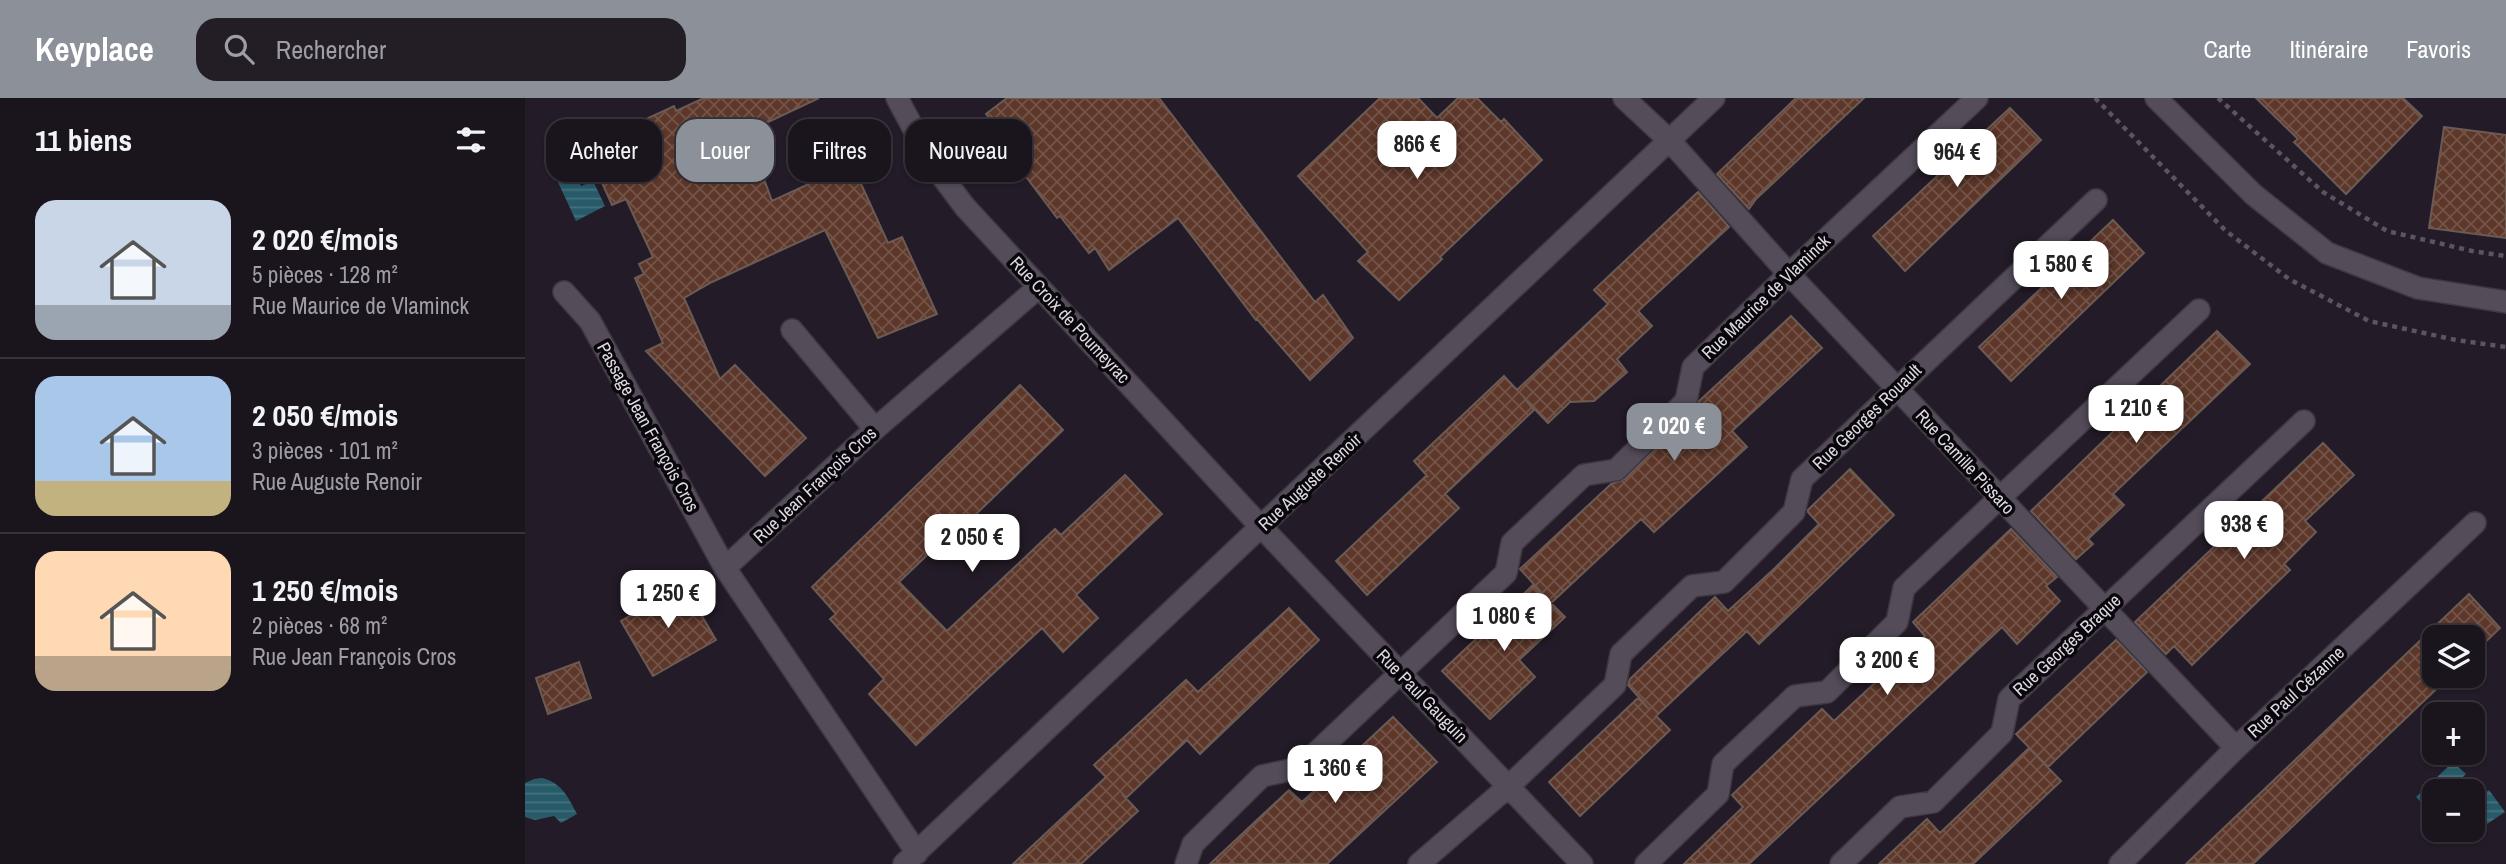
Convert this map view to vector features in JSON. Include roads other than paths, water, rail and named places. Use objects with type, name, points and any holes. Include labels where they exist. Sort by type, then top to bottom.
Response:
[{"type":"street","name":"Rue Croix de Poumeyrac","points":[[897,98],[932,163],[965,207],[1262,527]]},
{"type":"street","name":"Rue Camille Pissaro","points":[[1624,98],[1670,141],[1896,389],[2236,748]]},
{"type":"street","name":"Rue Auguste Renoir","points":[[911,859],[1714,98]]},
{"type":"street","name":"Rue Maurice de Vlaminck","points":[[1186,864],[1193,844],[1262,776],[1300,768],[1506,573],[1512,543],[1584,475],[1616,470],[1686,401],[1693,367],[1977,98]]},
{"type":"street","points":[[2156,98],[2254,195],[2327,253],[2418,288],[2506,302]]},
{"type":"street","name":"Rue Georges Rouault","points":[[1419,864],[1509,786],[1615,685],[1621,654],[1692,586],[1724,582],[1794,512],[1801,479],[2096,200]]},
{"type":"street","name":"Rue Jean François Cros","points":[[725,568],[875,429],[1039,287]]},
{"type":"street","name":"Passage Jean François Cros","points":[[563,292],[590,321],[725,568]]},
{"type":"street","points":[[1646,864],[1718,794],[1723,764],[1795,696],[1827,692],[1897,622],[1904,588],[2199,310]]},
{"type":"street","points":[[792,330],[875,429]]},
{"type":"street","name":"Rue Georges Braque","points":[[1841,864],[1901,807],[1933,802],[2002,733],[2009,699],[2304,421]]},
{"type":"street","name":"Rue Paul Cézanne","points":[[2120,864],[2236,748],[2475,523]]},
{"type":"street","name":"Rue Paul Gauguin","points":[[1262,527],[1582,864]]},
{"type":"street","points":[[725,568],[911,859]]},
{"type":"water","points":[[558,182],[579,182],[581,186],[593,182],[605,206],[576,221]]},
{"type":"water","points":[[2450,765],[2456,765],[2466,774],[2461,779],[2435,779]]},
{"type":"water","points":[[542,778],[559,787],[577,814],[561,823],[554,816],[535,820],[525,817],[525,783]]},
{"type":"water","points":[[2489,790],[2505,812],[2485,825],[2485,793]]},
{"type":"water","points":[[2422,791],[2422,803],[2416,797]]}]
